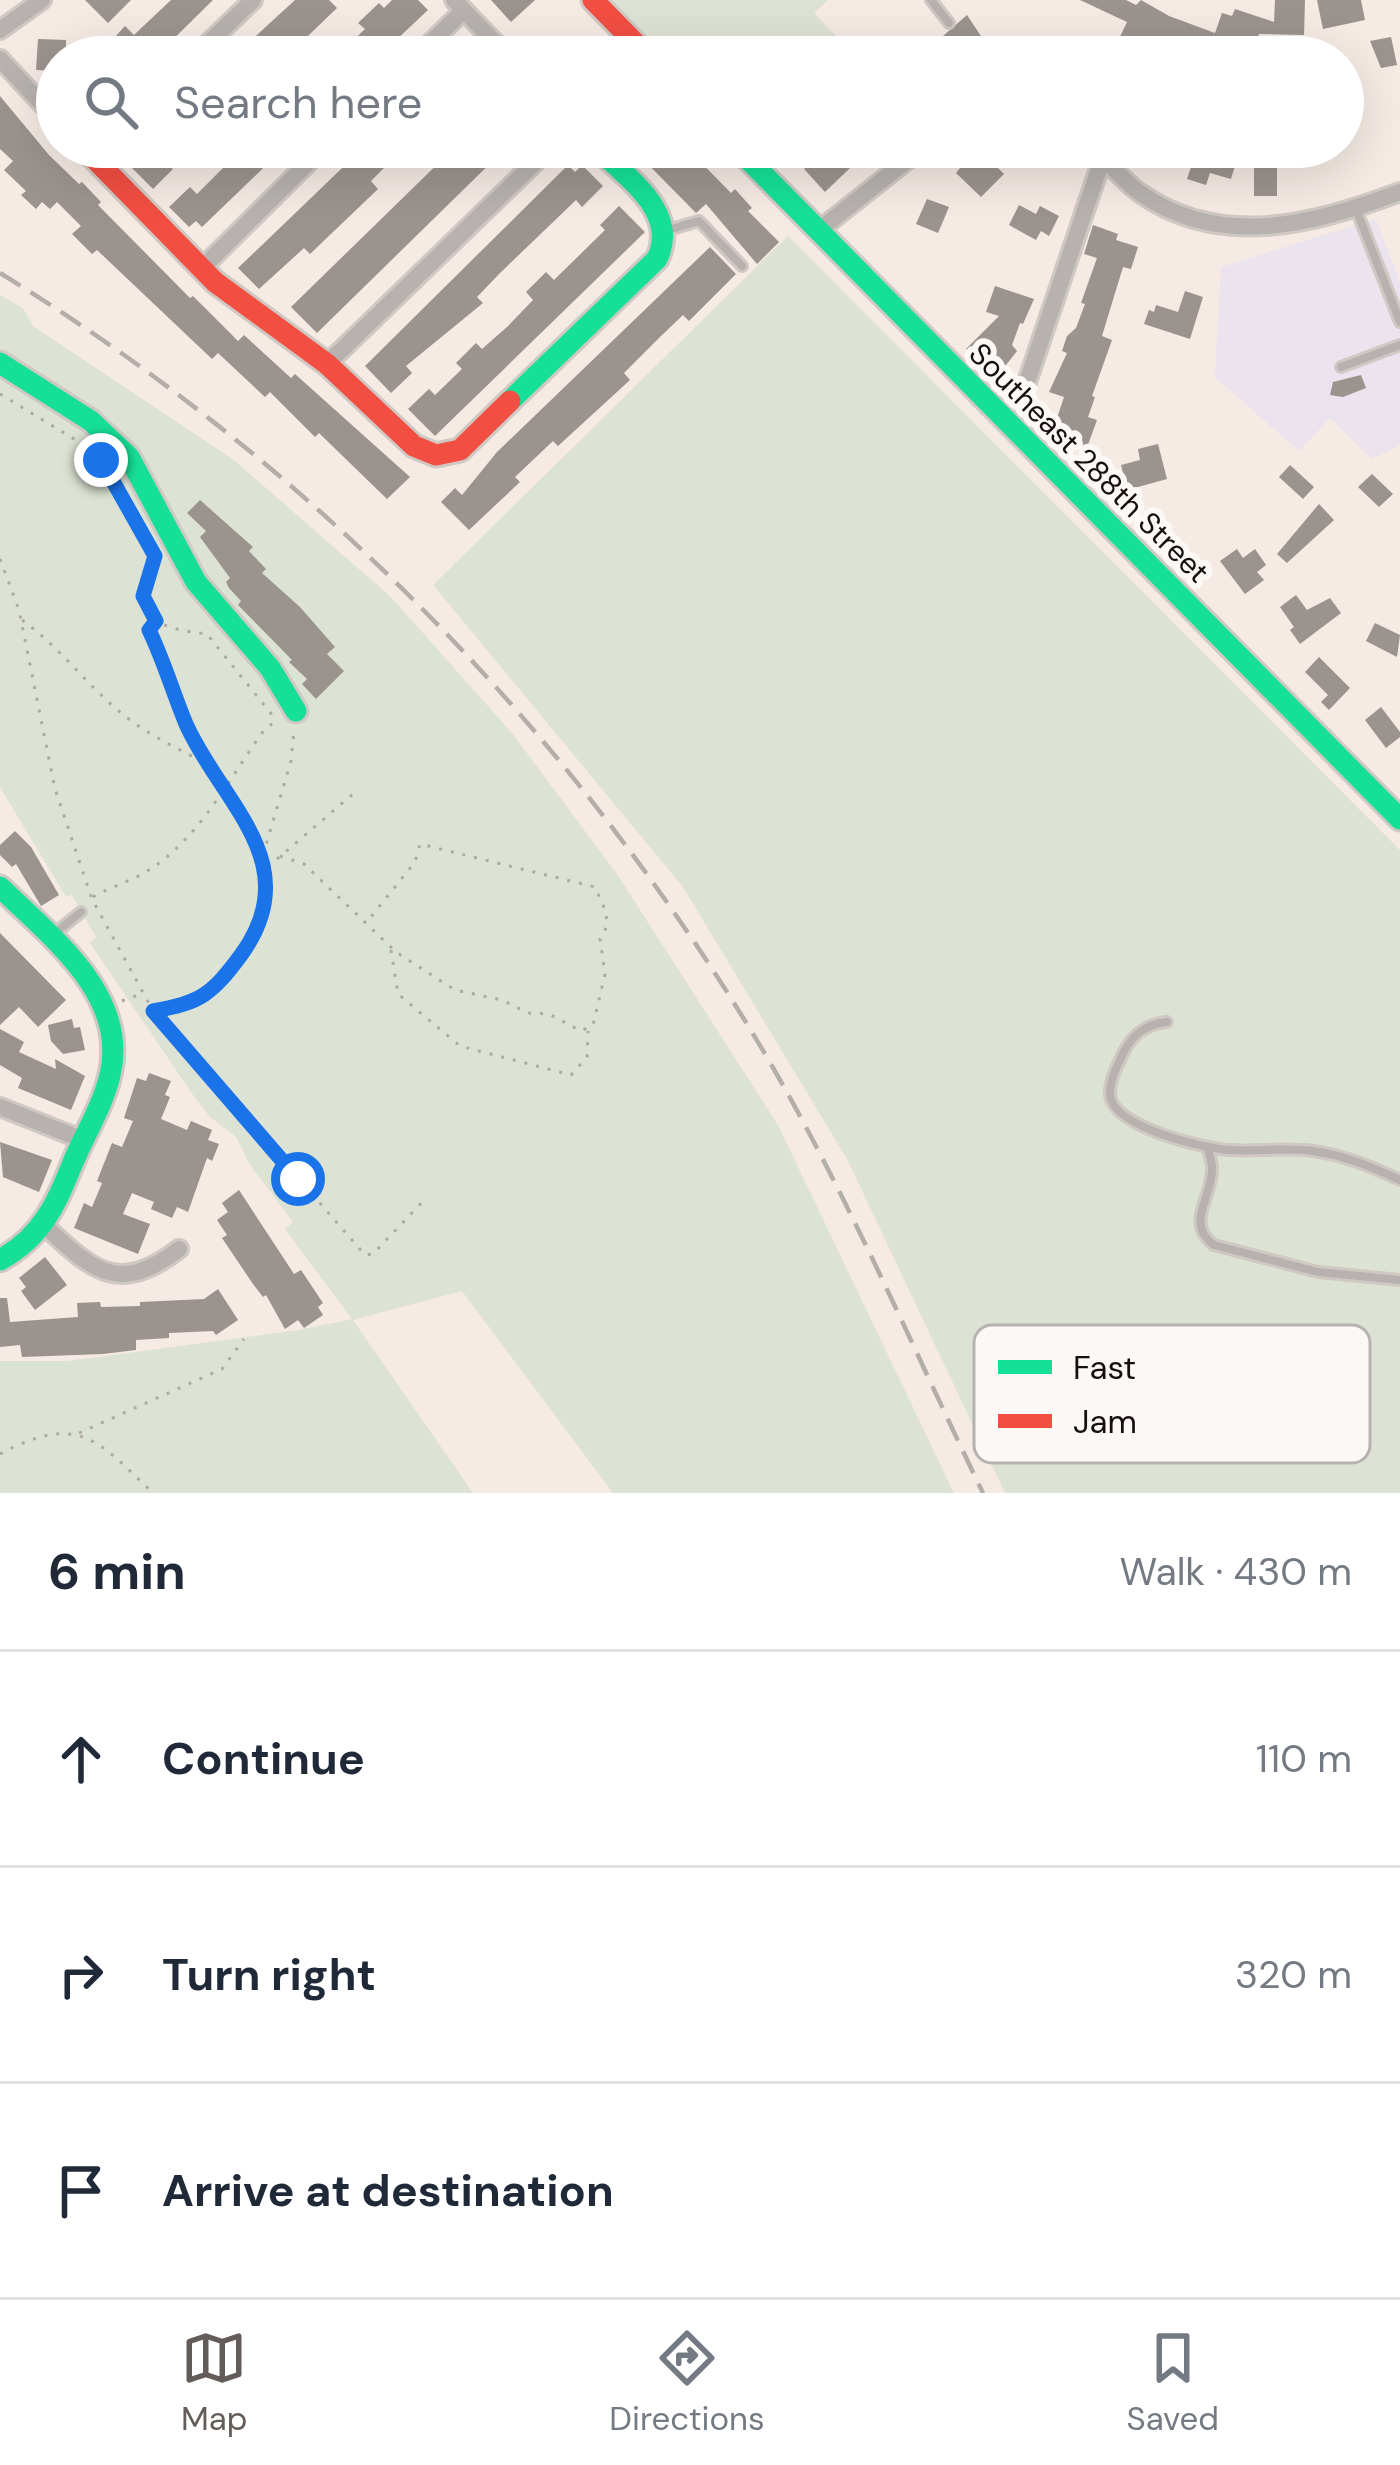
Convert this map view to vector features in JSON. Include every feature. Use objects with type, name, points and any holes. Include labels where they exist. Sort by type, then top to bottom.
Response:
[{"type":"street","points":[[0,30],[42,0]]},
{"type":"street","points":[[216,36],[253,0]]},
{"type":"street","points":[[592,0],[624,36]]},
{"type":"street","points":[[433,36],[459,5],[489,36]]},
{"type":"street","points":[[0,59],[36,98]]},
{"type":"street","points":[[108,168],[200,268],[327,364],[414,446],[436,455],[460,450],[656,259],[665,231],[651,204],[616,168]]},
{"type":"street","points":[[200,268],[303,168]]},
{"type":"street","points":[[327,364],[528,168]]},
{"type":"street","name":"Southeast 288th Street","points":[[756,168],[1400,819]]},
{"type":"street","points":[[818,231],[898,168]]},
{"type":"street","points":[[1025,388],[1094,168]]},
{"type":"street","points":[[1116,168],[1145,196],[1229,228],[1315,221],[1400,193]]},
{"type":"street","points":[[0,363],[91,421],[129,458],[196,582],[270,668],[296,711]]},
{"type":"street","points":[[0,887],[88,979],[107,1013],[113,1038],[111,1073],[46,1227],[0,1260]]},
{"type":"street","points":[[0,1107],[83,1140]]},
{"type":"street","points":[[46,1227],[88,1263],[115,1274],[141,1274],[179,1249]]},
{"type":"lane","points":[[931,0],[949,22]]},
{"type":"lane","points":[[1356,207],[1400,322]]},
{"type":"lane","points":[[665,231],[699,221],[742,266]]},
{"type":"lane","points":[[1341,367],[1400,345]]},
{"type":"lane","points":[[50,938],[81,913]]},
{"type":"lane","points":[[1167,1022],[1127,1042],[1110,1096],[1115,1110],[1126,1120],[1208,1148],[1322,1152],[1400,1180]]},
{"type":"lane","points":[[1208,1148],[1212,1168],[1200,1229],[1214,1245],[1318,1272],[1400,1280]]},
{"type":"path","points":[[0,394],[101,460],[155,556],[143,596],[156,621],[185,634],[207,634],[277,721],[265,729],[193,830],[168,856],[142,874],[91,897]]},
{"type":"path","points":[[0,559],[21,620],[55,790],[91,897],[153,1011],[364,1255],[373,1254],[425,1199]]},
{"type":"path","points":[[21,620],[57,647],[122,714],[209,764]]},
{"type":"path","points":[[153,1011],[189,1005],[212,992],[227,974],[251,940],[261,911],[266,868],[253,830],[187,724],[149,630],[156,621]]},
{"type":"path","points":[[263,857],[291,761],[296,711]]},
{"type":"path","points":[[266,868],[355,793]]},
{"type":"path","points":[[280,856],[304,864],[391,948],[455,990],[502,1000],[528,1013],[549,1014],[581,1031],[593,1024],[605,974],[600,939],[606,930],[606,912],[595,887],[420,844],[415,862],[366,923]]},
{"type":"path","points":[[391,948],[398,994],[460,1046],[572,1075],[587,1058],[588,1029]]},
{"type":"path","points":[[107,1013],[143,993]]},
{"type":"path","points":[[0,1454],[65,1432],[79,1432],[222,1369],[244,1340]]},
{"type":"path","points":[[79,1432],[153,1493]]},
{"type":"shaded area","points":[[1376,219],[1400,282],[1400,445],[1372,459],[1330,418],[1299,451],[1215,377],[1221,267]]},
{"type":"green space","points":[[601,0],[828,0],[814,13],[836,36],[636,36]]},
{"type":"green space","points":[[788,236],[1400,850],[1400,1493],[1005,1493],[991,1463],[1370,1463],[1370,1325],[974,1325],[974,1427],[847,1159],[683,887],[433,585]]},
{"type":"green space","points":[[0,295],[23,308],[33,326],[234,460],[391,597],[512,733],[617,874],[778,1125],[954,1493],[613,1493],[462,1291],[353,1320],[473,1493],[0,1493],[0,1361],[68,1361],[352,1319],[285,1229],[293,1222],[250,1165],[236,1137],[210,1117],[193,1095],[90,943],[96,937],[71,894],[66,897],[0,787]]},
{"type":"building","points":[[85,0],[131,0],[108,23]]},
{"type":"building","points":[[171,0],[213,0],[176,36],[116,36],[125,26],[134,35]]},
{"type":"building","points":[[295,0],[329,0],[337,8],[308,36],[256,36]]},
{"type":"building","points":[[392,0],[418,0],[428,10],[400,36],[358,36],[365,29],[358,23],[379,3],[384,8]]},
{"type":"building","points":[[491,0],[535,0],[511,22]]},
{"type":"building","points":[[1080,0],[1126,0],[1136,5],[1141,0],[1215,33],[1222,13],[1232,16],[1235,9],[1274,22],[1275,0],[1305,0],[1304,35],[1120,36],[1127,22]]},
{"type":"building","points":[[1317,0],[1361,0],[1365,20],[1323,29]]},
{"type":"building","points":[[967,15],[981,36],[943,36]]},
{"type":"building","points":[[1391,37],[1397,65],[1381,68],[1370,41]]},
{"type":"building","points":[[0,96],[36,139],[36,168],[62,168],[82,182],[101,202],[98,205],[190,298],[238,341],[244,335],[291,378],[295,374],[410,477],[387,499],[270,392],[265,397],[218,353],[212,359],[97,250],[92,254],[72,234],[81,226],[57,202],[50,209],[42,202],[36,209],[21,195],[26,191],[4,170],[13,161],[0,149]]},
{"type":"building","points":[[132,168],[173,169],[153,189]]},
{"type":"building","points":[[223,168],[263,168],[202,227],[196,221],[189,227],[169,207],[190,187],[197,194]]},
{"type":"building","points":[[342,168],[384,168],[371,181],[378,189],[310,254],[304,248],[259,289],[238,268]]},
{"type":"building","points":[[433,168],[486,168],[317,333],[291,307]]},
{"type":"building","points":[[565,168],[575,172],[585,168],[603,186],[582,207],[576,200],[500,273],[477,297],[483,303],[406,366],[412,373],[391,393],[365,366]]},
{"type":"building","points":[[652,168],[707,168],[731,193],[735,189],[752,208],[748,211],[779,242],[757,264],[706,204],[696,213]]},
{"type":"building","points":[[805,168],[850,168],[825,192]]},
{"type":"building","points":[[960,168],[998,168],[1004,174],[981,197],[956,173]]},
{"type":"building","points":[[1191,168],[1234,168],[1231,179],[1210,173],[1206,185],[1187,179]]},
{"type":"building","points":[[1254,168],[1277,168],[1277,196],[1254,196]]},
{"type":"building","points":[[927,199],[949,207],[938,233],[916,224]]},
{"type":"building","points":[[1019,205],[1036,214],[1040,206],[1059,216],[1049,236],[1041,231],[1036,240],[1009,225]]},
{"type":"building","points":[[619,206],[645,232],[435,436],[408,409],[429,389],[435,395],[462,369],[456,363],[476,343],[482,349],[507,327],[533,300],[526,292],[546,272],[554,280],[605,230],[600,225]]},
{"type":"building","points":[[1093,225],[1138,247],[1131,269],[1123,267],[1102,336],[1112,340],[1092,396],[1088,417],[1097,420],[1085,453],[1051,436],[1064,397],[1049,392],[1067,353],[1062,351],[1067,336],[1076,328],[1085,304],[1081,303],[1097,258],[1084,254]]},
{"type":"building","points":[[710,247],[736,274],[689,321],[683,315],[661,336],[624,373],[630,380],[558,446],[553,441],[515,477],[520,482],[469,530],[441,502],[455,488],[462,495],[497,452]]},
{"type":"building","points":[[995,286],[1034,299],[1012,345],[1017,351],[997,380],[966,349],[999,316],[986,312]]},
{"type":"building","points":[[1185,291],[1203,297],[1190,339],[1144,324],[1156,305],[1178,312]]},
{"type":"building","points":[[1361,375],[1366,388],[1343,397],[1330,395],[1333,382]]},
{"type":"building","points":[[1158,444],[1167,479],[1127,490],[1121,465],[1140,460],[1138,449]]},
{"type":"building","points":[[1290,465],[1314,487],[1303,499],[1279,477]]},
{"type":"building","points":[[1372,474],[1393,494],[1379,507],[1358,487]]},
{"type":"building","points":[[200,500],[253,547],[249,551],[266,569],[262,573],[335,647],[327,654],[344,671],[316,699],[302,684],[307,679],[289,662],[292,660],[238,605],[241,601],[226,582],[230,578],[200,537],[206,531],[187,513]]},
{"type":"building","points":[[1319,504],[1334,520],[1287,563],[1277,554]]},
{"type":"building","points":[[1237,549],[1243,558],[1255,549],[1266,565],[1257,572],[1264,580],[1245,594],[1220,561]]},
{"type":"building","points":[[1296,595],[1307,610],[1330,598],[1341,613],[1300,644],[1280,607]]},
{"type":"building","points":[[1375,623],[1400,635],[1397,657],[1366,641]]},
{"type":"building","points":[[1319,657],[1350,688],[1329,710],[1321,702],[1328,695],[1305,672]]},
{"type":"building","points":[[1381,707],[1400,732],[1386,748],[1365,720]]},
{"type":"building","points":[[15,831],[31,847],[59,895],[41,906],[16,864],[12,867],[0,855],[0,845]]},
{"type":"building","points":[[0,933],[66,1000],[38,1027],[19,1007],[0,1025]]},
{"type":"building","points":[[72,1019],[74,1028],[80,1027],[85,1050],[63,1054],[51,1041],[48,1025]]},
{"type":"building","points":[[0,1029],[24,1042],[19,1052],[56,1069],[55,1059],[85,1076],[71,1110],[18,1088],[22,1078],[0,1065]]},
{"type":"building","points":[[149,1073],[171,1081],[161,1119],[187,1130],[191,1121],[212,1130],[208,1140],[219,1144],[212,1161],[207,1158],[188,1212],[177,1207],[172,1218],[151,1209],[154,1202],[132,1193],[123,1214],[150,1224],[138,1254],[74,1228],[84,1203],[92,1207],[112,1143],[122,1147],[133,1121],[124,1118],[137,1078],[146,1081]]},
{"type":"building","points":[[0,1142],[52,1160],[39,1192],[3,1177]]},
{"type":"building","points":[[239,1190],[294,1274],[301,1270],[323,1303],[318,1307],[323,1315],[304,1328],[298,1320],[285,1329],[266,1295],[222,1238],[227,1235],[217,1220],[228,1212],[222,1203]]},
{"type":"building","points":[[45,1257],[67,1285],[35,1310],[21,1291],[26,1287],[19,1278]]},
{"type":"building","points":[[218,1289],[238,1320],[216,1335],[213,1331],[169,1333],[169,1338],[136,1340],[136,1350],[103,1354],[22,1357],[20,1345],[0,1347],[0,1298],[7,1298],[10,1322],[78,1317],[77,1303],[140,1306],[140,1302],[204,1299]]},
{"type":"railway","points":[[0,273],[112,347],[219,427],[321,513],[418,604],[509,701],[594,804],[673,912],[780,1080],[842,1196],[983,1493]]},
{"type":"traffic: fast","points":[[510,401],[657,259],[662,242],[656,211],[619,168]]},
{"type":"traffic: fast","points":[[757,168],[1400,819]]},
{"type":"traffic: fast","points":[[0,363],[91,421],[129,457],[196,582],[270,668],[296,711]]},
{"type":"traffic: fast","points":[[0,887],[81,970],[108,1019],[113,1046],[103,1097],[54,1205],[38,1229],[0,1260]]},
{"type":"traffic: jam","points":[[593,0],[628,36]]},
{"type":"traffic: jam","points":[[104,168],[215,282],[327,364],[414,446],[436,455],[460,450],[510,401]]},
{"type":"route","points":[[101,460],[155,556],[143,586],[148,611],[156,621],[149,630],[187,724],[253,830],[266,868],[261,911],[251,940],[227,974],[212,992],[189,1005],[153,1011],[298,1179]]}]
